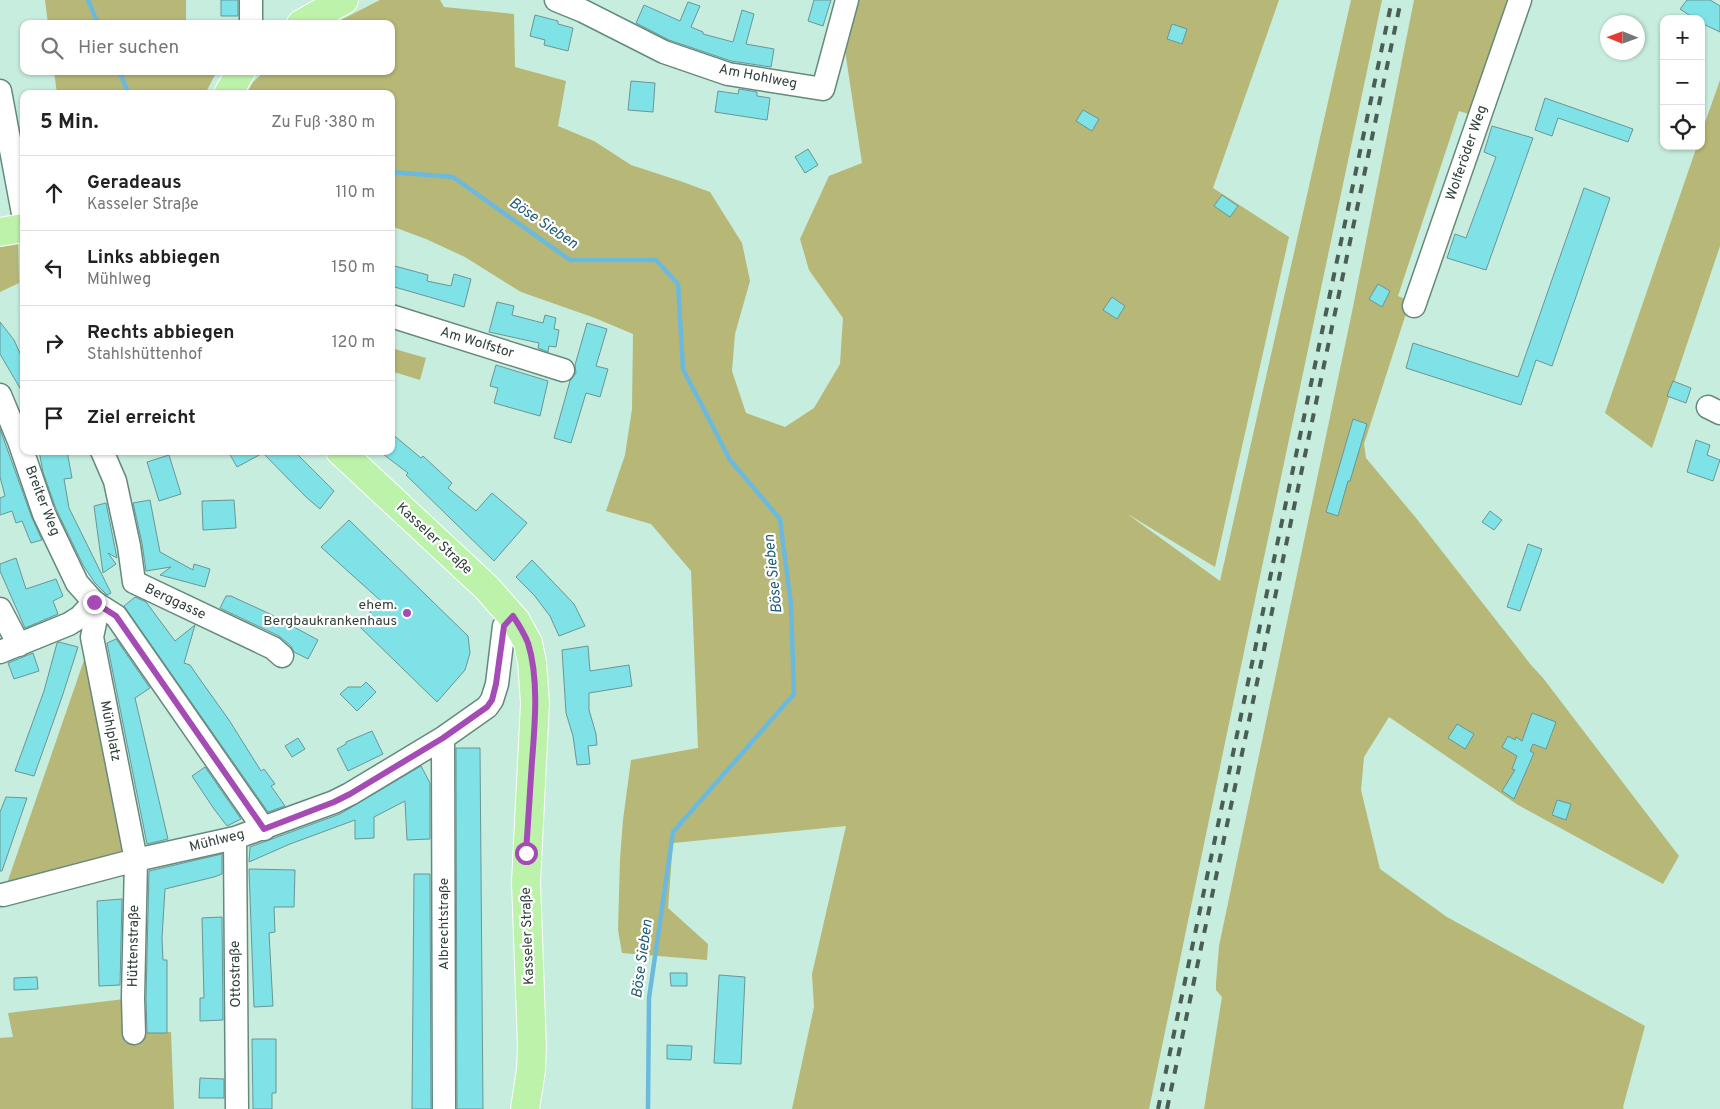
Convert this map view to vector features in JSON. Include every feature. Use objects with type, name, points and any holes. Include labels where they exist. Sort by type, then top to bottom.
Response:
[{"type":"main road","points":[[308,20],[344,0]]},
{"type":"main road","points":[[230,90],[238,75]]},
{"type":"main road","points":[[0,232],[20,229]]},
{"type":"main road","name":"Kasseler Straße","points":[[344,455],[480,582],[513,616],[524,634],[529,647],[535,703],[526,882],[532,1070],[525,1109]]},
{"type":"street","points":[[251,0],[251,20]]},
{"type":"street","name":"Am Hohlweg","points":[[556,0],[583,11],[664,52],[728,74],[823,89],[847,0]]},
{"type":"street","name":"Wolferöder Weg","points":[[1414,306],[1520,0]]},
{"type":"street","points":[[0,91],[20,198]]},
{"type":"street","name":"Am Wolfstor","points":[[395,317],[563,370]]},
{"type":"street","name":"Breiter Weg","points":[[0,395],[20,444]]},
{"type":"street","name":"Breiter Weg","points":[[24,455],[44,514],[77,583],[94,602],[116,616],[264,829]]},
{"type":"street","name":"Berggasse","points":[[104,455],[115,481],[129,546],[134,582],[273,648],[282,656]]},
{"type":"street","points":[[0,609],[9,649],[68,624],[80,617],[94,602]]},
{"type":"street","name":"Mühlplatz","points":[[94,602],[95,623],[92,637],[136,860]]},
{"type":"street","name":"Mühlweg","points":[[3,895],[136,860],[235,838],[334,802],[443,738],[482,711],[492,700],[504,626],[513,616]]},
{"type":"street","name":"Albrechtstraße","points":[[443,738],[444,1109]]},
{"type":"street","name":"Ottostraße","points":[[235,838],[237,1109]]},
{"type":"street","name":"Hüttenstraße","points":[[134,1033],[136,860]]},
{"type":"shaded area","points":[[45,0],[186,0],[186,20],[48,20]]},
{"type":"shaded area","points":[[380,0],[440,0],[444,7],[514,14],[515,67],[566,81],[558,126],[594,141],[631,165],[710,192],[742,243],[750,281],[735,334],[732,371],[746,413],[785,427],[814,408],[840,364],[843,318],[809,270],[800,239],[829,176],[862,163],[844,44],[856,0],[1279,0],[1213,188],[1289,237],[1215,567],[1126,513],[1220,581],[1351,0],[1382,0],[1149,1109],[792,1109],[814,1007],[812,974],[846,826],[673,843],[668,908],[708,944],[707,960],[622,953],[618,930],[620,859],[631,760],[698,748],[691,571],[651,524],[606,511],[625,455],[632,409],[633,334],[595,318],[521,292],[465,257],[395,227],[395,90],[248,90],[261,75],[395,75],[395,20],[341,20]]},
{"type":"shaded area","points":[[1414,0],[1515,0],[1475,116],[1459,111],[1398,296],[1410,301],[1364,444],[1366,458],[1543,678],[1679,856],[1663,884],[1518,805],[1389,717],[1364,757],[1361,790],[1380,869],[1447,917],[1645,1026],[1624,1109],[1204,1109],[1222,997],[1216,990],[1219,946],[1352,312]]},
{"type":"shaded area","points":[[55,75],[215,75],[207,90],[56,90]]},
{"type":"shaded area","points":[[1720,80],[1720,246],[1652,448],[1605,413],[1696,150],[1705,150],[1705,123]]},
{"type":"shaded area","points":[[18,239],[19,283],[0,292],[0,242]]},
{"type":"shaded area","points":[[395,349],[426,358],[420,380],[395,372]]},
{"type":"shaded area","points":[[92,637],[136,860],[3,895]]},
{"type":"shaded area","points":[[133,998],[134,1033],[171,1032],[174,1109],[0,1109],[0,1038],[13,1037],[8,1013]]},
{"type":"building","points":[[221,0],[238,0],[238,16],[221,16]]},
{"type":"building","points":[[814,0],[831,0],[823,26],[808,21]]},
{"type":"building","points":[[1687,0],[1710,0],[1720,6],[1720,32],[1705,25],[1705,15],[1689,15],[1680,9]]},
{"type":"building","points":[[688,2],[700,6],[691,27],[703,32],[703,34],[733,42],[742,10],[754,14],[746,44],[774,49],[771,67],[731,61],[669,40],[636,23],[644,5],[680,21]]},
{"type":"building","points":[[535,15],[558,21],[558,24],[573,28],[568,51],[544,45],[545,40],[530,36]]},
{"type":"building","points":[[1172,24],[1187,29],[1182,44],[1167,39]]},
{"type":"building","points":[[631,81],[655,83],[653,112],[628,110]]},
{"type":"building","points":[[739,89],[757,92],[757,96],[770,98],[767,120],[715,112],[718,91],[738,94]]},
{"type":"building","points":[[1545,98],[1633,129],[1628,142],[1558,118],[1552,136],[1535,130]]},
{"type":"building","points":[[1083,110],[1099,119],[1092,131],[1076,121]]},
{"type":"building","points":[[1492,126],[1533,138],[1486,270],[1447,258],[1455,234],[1466,238],[1496,157],[1484,152]]},
{"type":"building","points":[[808,149],[818,165],[805,173],[795,157]]},
{"type":"building","points":[[1584,188],[1610,198],[1552,366],[1536,360],[1521,405],[1406,368],[1413,343],[1518,377]]},
{"type":"building","points":[[1222,195],[1238,206],[1230,217],[1214,206]]},
{"type":"building","points":[[395,266],[428,275],[427,281],[451,286],[454,274],[471,279],[464,307],[395,287]]},
{"type":"building","points":[[1378,284],[1390,291],[1382,307],[1369,299]]},
{"type":"building","points":[[1112,297],[1125,306],[1117,319],[1103,310]]},
{"type":"building","points":[[497,302],[514,306],[512,315],[543,323],[545,315],[556,318],[554,329],[559,330],[556,347],[549,346],[548,352],[538,348],[539,343],[489,332]]},
{"type":"building","points":[[0,322],[14,340],[20,353],[20,388],[0,354]]},
{"type":"building","points":[[587,323],[607,329],[596,366],[608,369],[600,397],[586,393],[571,443],[554,438],[570,381],[576,373],[575,365]]},
{"type":"building","points":[[496,365],[548,381],[540,416],[494,403],[498,388],[490,386]]},
{"type":"building","points":[[1673,381],[1691,388],[1686,403],[1667,396]]},
{"type":"building","points":[[1353,419],[1367,424],[1338,516],[1326,512]]},
{"type":"building","points":[[0,429],[32,518],[42,540],[31,543],[22,521],[16,523],[12,511],[0,515],[0,498],[5,496],[0,477]]},
{"type":"building","points":[[395,436],[421,458],[423,456],[452,483],[448,488],[476,511],[492,493],[527,523],[494,561],[406,475],[408,473],[384,455],[395,455]]},
{"type":"building","points":[[1696,440],[1710,445],[1707,455],[1720,460],[1713,481],[1687,472]]},
{"type":"building","points":[[40,455],[68,455],[72,478],[64,479],[69,508],[111,593],[107,595],[95,583],[83,565],[56,509],[43,472]]},
{"type":"building","points":[[169,455],[181,494],[159,501],[147,462]]},
{"type":"building","points":[[230,455],[259,455],[237,467]]},
{"type":"building","points":[[265,455],[298,455],[334,491],[320,509]]},
{"type":"building","points":[[150,500],[160,552],[193,570],[194,564],[210,569],[205,587],[160,575],[171,567],[146,571],[133,503]]},
{"type":"building","points":[[234,500],[236,528],[203,530],[202,501]]},
{"type":"building","points":[[106,503],[117,558],[108,553],[116,564],[103,573],[94,506]]},
{"type":"building","points":[[1490,511],[1502,520],[1494,530],[1482,522]]},
{"type":"building","name":"ehem. Bergbaukrankenhaus","points":[[349,520],[468,636],[470,653],[465,670],[437,702],[358,625],[381,601],[321,547]]},
{"type":"building","points":[[1528,544],[1542,549],[1520,611],[1507,607]]},
{"type":"building","points":[[16,558],[26,589],[56,579],[63,596],[53,601],[58,614],[25,628],[0,571],[0,564]]},
{"type":"building","points":[[532,560],[574,604],[585,626],[559,636],[550,616],[534,595],[516,577]]},
{"type":"building","points":[[226,596],[231,596],[270,614],[318,640],[308,659],[294,652],[291,646],[279,636],[220,608]]},
{"type":"building","points":[[135,597],[146,602],[175,641],[195,625],[184,663],[190,665],[229,720],[261,771],[264,769],[275,784],[271,786],[285,806],[268,812],[124,606]]},
{"type":"building","points":[[116,639],[150,688],[135,698],[168,839],[147,844],[107,643]]},
{"type":"building","points":[[57,643],[78,647],[34,776],[15,771],[44,691]]},
{"type":"building","points":[[588,646],[590,671],[629,665],[632,686],[589,693],[589,710],[597,745],[588,746],[590,764],[577,765],[573,736],[566,713],[562,650]]},
{"type":"building","points":[[33,653],[39,671],[14,679],[8,663]]},
{"type":"building","points":[[366,682],[376,692],[357,711],[340,694],[348,687],[361,687]]},
{"type":"building","points":[[1532,713],[1556,722],[1546,749],[1533,744],[1530,751],[1534,753],[1514,799],[1502,791],[1515,770],[1512,769],[1517,756],[1502,747],[1508,736],[1515,740],[1516,737],[1522,741]]},
{"type":"building","points":[[1457,724],[1474,734],[1465,749],[1448,738]]},
{"type":"building","points":[[372,731],[383,754],[348,771],[337,749],[346,744],[346,742]]},
{"type":"building","points":[[298,738],[305,749],[292,757],[285,746]]},
{"type":"building","points":[[456,748],[480,748],[483,1109],[457,1109]]},
{"type":"building","points":[[421,766],[430,783],[430,839],[407,840],[405,801],[374,817],[374,838],[355,839],[355,820],[290,844],[249,862],[250,847],[340,814]]},
{"type":"building","points":[[205,767],[241,819],[227,826],[214,809],[192,776]]},
{"type":"building","points":[[6,797],[27,798],[2,871],[0,871],[0,812]]},
{"type":"building","points":[[1557,800],[1571,804],[1566,820],[1552,815]]},
{"type":"building","points":[[222,854],[222,874],[165,889],[162,938],[163,960],[167,960],[167,1033],[147,1033],[149,871]]},
{"type":"building","points":[[249,869],[295,870],[294,907],[274,907],[275,932],[269,933],[273,1006],[254,1007]]},
{"type":"building","points":[[414,874],[430,874],[431,1109],[412,1109]]},
{"type":"building","points":[[122,899],[120,985],[99,986],[97,901]]},
{"type":"building","points":[[222,917],[223,1020],[200,1021],[200,998],[204,998],[202,918]]},
{"type":"building","points":[[670,973],[687,973],[687,986],[671,986]]},
{"type":"building","points":[[719,975],[745,977],[741,1064],[714,1063]]},
{"type":"building","points":[[37,977],[38,989],[14,990],[14,978]]},
{"type":"building","points":[[252,1039],[276,1039],[276,1093],[272,1093],[272,1109],[253,1109]]},
{"type":"building","points":[[667,1045],[692,1046],[691,1060],[667,1059]]},
{"type":"building","points":[[200,1078],[224,1079],[224,1098],[199,1098]]},
{"type":"waterway","name":"Böse Sieben","points":[[88,0],[96,20]]},
{"type":"waterway","name":"Böse Sieben","points":[[121,75],[127,90]]},
{"type":"waterway","name":"Böse Sieben","points":[[395,172],[453,177],[570,260],[656,260],[678,284],[683,369],[730,460],[780,519],[791,605],[794,694],[673,832],[649,998],[648,1109]]},
{"type":"railway","points":[[1158,1109],[1392,0]]},
{"type":"railway","points":[[1167,1109],[1401,0]]},
{"type":"place","name":"ehem. Bergbaukrankenhaus","points":[[407,613]]},
{"type":"route","points":[[94,602],[116,616],[264,829],[350,794],[443,738],[487,707],[492,700],[496,684],[504,626],[513,616],[528,643],[534,687],[535,713],[526,853]]}]
